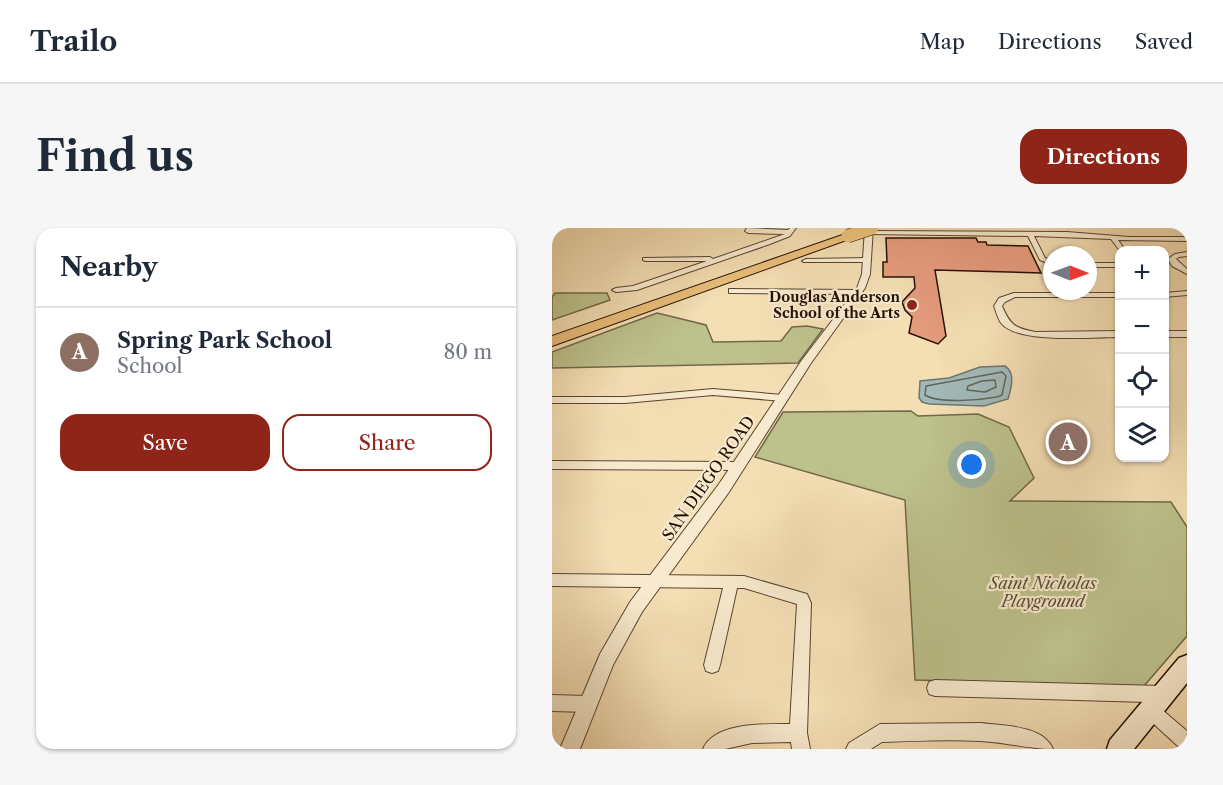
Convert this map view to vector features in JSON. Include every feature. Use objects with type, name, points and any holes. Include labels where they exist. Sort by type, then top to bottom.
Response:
[{"type":"highway","points":[[552,327],[812,235],[870,230]]},
{"type":"highway","points":[[552,341],[843,232]]},
{"type":"main road","points":[[1119,749],[1187,666]]},
{"type":"street","points":[[750,228],[748,231],[792,230]]},
{"type":"street","points":[[1090,228],[1104,237]]},
{"type":"street","points":[[1136,228],[1147,239]]},
{"type":"street","points":[[616,290],[634,288],[777,240],[792,230]]},
{"type":"street","points":[[870,230],[1009,231],[1113,238],[1187,239]]},
{"type":"street","name":"SAN DIEGO ROAD","points":[[570,749],[587,704],[618,636],[738,466],[831,327],[859,292],[865,279],[870,230]]},
{"type":"street","points":[[1030,234],[1043,259]]},
{"type":"street","points":[[1113,238],[1119,246]]},
{"type":"street","points":[[1187,254],[1177,255],[1172,259],[1175,264],[1187,272]]},
{"type":"street","points":[[645,259],[720,259]]},
{"type":"street","points":[[806,261],[867,260]]},
{"type":"street","points":[[1097,265],[1115,265]]},
{"type":"street","points":[[732,291],[859,292]]},
{"type":"street","points":[[1169,295],[1187,293]]},
{"type":"street","points":[[1115,295],[1014,295],[1002,300],[998,306],[1005,323],[1026,333],[1115,334]]},
{"type":"street","points":[[1169,334],[1187,334]]},
{"type":"street","points":[[552,400],[625,400],[713,392],[783,398]]},
{"type":"street","points":[[552,465],[738,466]]},
{"type":"street","points":[[552,580],[744,582],[802,599],[804,603],[799,741],[739,736],[715,745],[712,749]]},
{"type":"street","points":[[712,665],[731,582]]},
{"type":"street","points":[[935,688],[1156,702],[1187,743]]},
{"type":"street","points":[[552,703],[587,704]]},
{"type":"street","points":[[855,749],[880,733],[981,732],[1020,737],[1034,741],[1044,749]]},
{"type":"green space","points":[[555,293],[607,293],[610,300],[552,320],[552,297]]},
{"type":"green space","points":[[657,313],[706,325],[713,342],[781,341],[792,327],[807,326],[823,329],[798,363],[552,368],[552,352]]},
{"type":"green space","name":"Saint Nicholas Playground","points":[[911,411],[918,416],[978,414],[1009,427],[1034,478],[1010,501],[1171,502],[1187,527],[1187,636],[1144,686],[915,680],[905,500],[755,457],[783,412]]},
{"type":"water","points":[[1005,366],[1012,377],[1008,399],[984,406],[929,404],[922,402],[919,398],[920,381],[949,378],[980,367]]},
{"type":"building","name":"Douglas Anderson School of the Arts","points":[[886,238],[976,238],[978,242],[986,242],[987,245],[1028,246],[1041,273],[935,270],[946,336],[938,344],[909,333],[912,317],[905,310],[902,302],[915,288],[914,277],[883,277],[883,262],[887,262]]},
{"type":"place","name":"Douglas Anderson School of the Arts","points":[[912,305]]},
{"type":"place","name":"Spring Park School","points":[[1068,442]]}]
